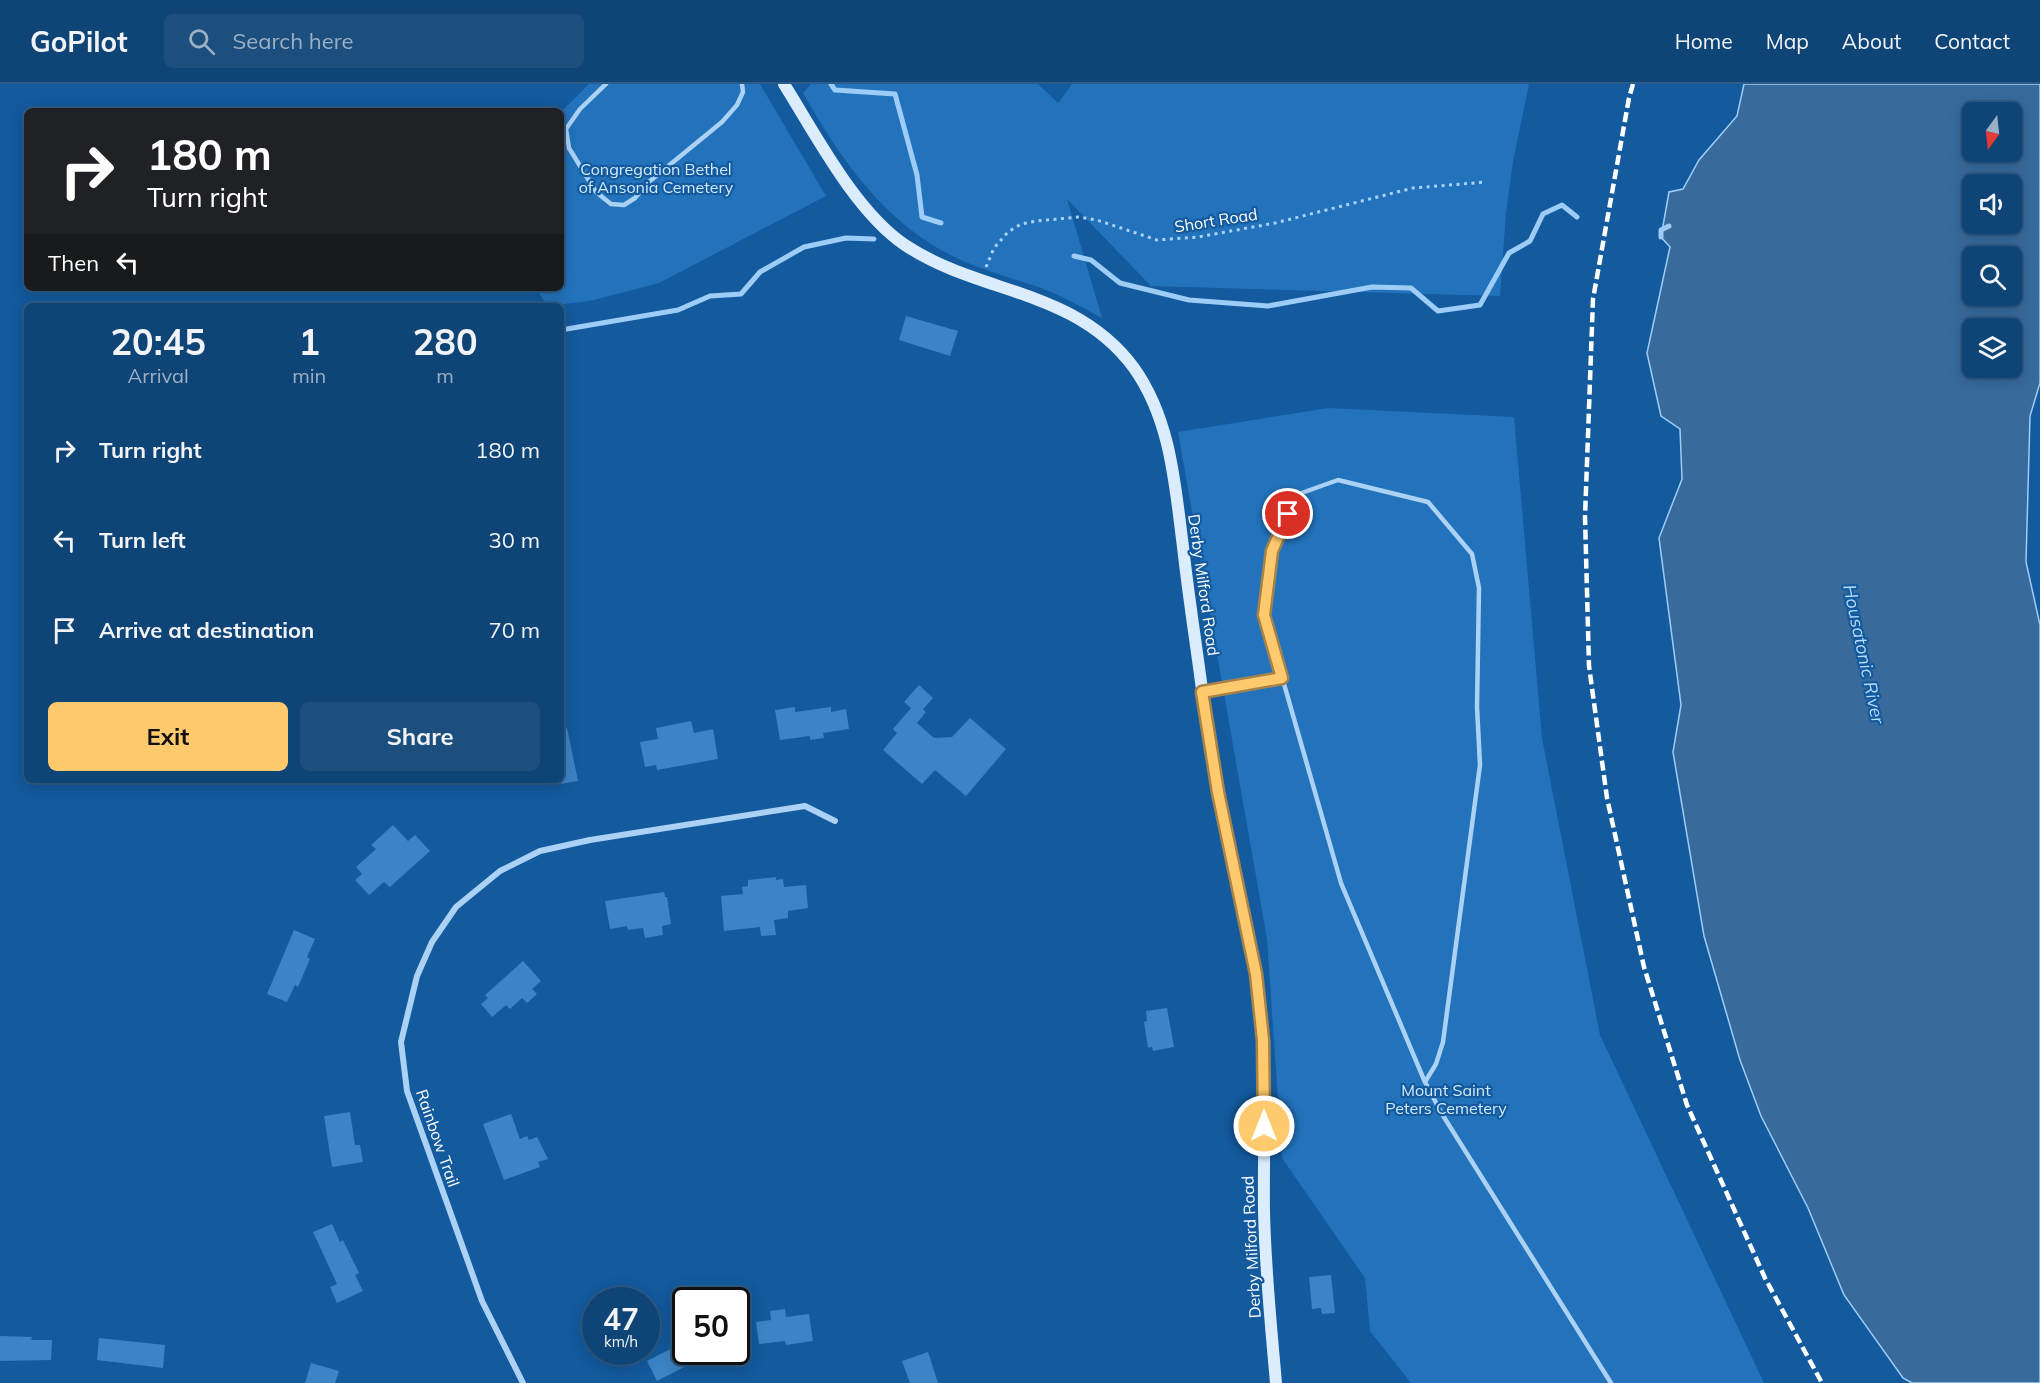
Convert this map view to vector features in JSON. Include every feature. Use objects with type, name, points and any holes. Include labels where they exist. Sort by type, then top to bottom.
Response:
[{"type":"main road","name":"Derby Milford Road","points":[[784,84],[847,183],[882,226],[901,243],[956,271],[1050,304],[1074,315],[1094,329],[1125,358],[1151,395],[1160,417],[1168,447],[1218,792],[1250,941],[1261,1010],[1265,1239],[1276,1383]]},
{"type":"street","name":"Rainbow Trail","points":[[523,1383],[482,1301],[407,1091],[401,1042],[417,976],[432,942],[456,907],[500,871],[540,851],[590,840],[805,806],[835,821]]},
{"type":"lane","points":[[606,84],[580,110],[566,129],[569,148],[596,192],[611,204],[624,205],[722,122],[737,105],[743,92],[742,84]]},
{"type":"lane","points":[[1425,1082],[1436,1064],[1443,1042],[1480,765],[1477,707],[1479,588],[1473,554],[1428,502],[1338,480],[1296,495],[1272,551],[1264,615],[1341,883],[1425,1082],[1442,1114],[1611,1383]]},
{"type":"lane","points":[[1202,692],[1282,678]]},
{"type":"path","name":"Short Road","points":[[980,280],[994,248],[1008,232],[1021,224],[1078,218],[1098,220],[1156,240],[1198,237],[1275,223],[1413,188],[1486,182]]},
{"type":"green space","name":"Congregation Bethel of Ansonia Cemetery","points":[[589,84],[760,84],[826,196],[659,283],[590,301],[564,304],[545,303],[538,291],[564,291],[564,109]]},
{"type":"green space","points":[[811,84],[1038,84],[1058,103],[1072,84],[1529,84],[1513,162],[1506,213],[1500,296],[1151,286],[1067,199],[1102,318],[1049,291],[963,261],[912,231],[870,191],[834,144],[803,93]]},
{"type":"green space","name":"Mount Saint Peters Cemetery","points":[[1328,408],[1514,417],[1542,738],[1600,1035],[1764,1383],[1411,1383],[1370,1331],[1365,1278],[1282,1158],[1267,939],[1178,432]]},
{"type":"water","name":"Housatonic River","points":[[1744,84],[2040,84],[2040,383],[2030,416],[2026,562],[2040,625],[2040,1383],[1912,1383],[1903,1378],[1844,1295],[1808,1208],[1761,1116],[1740,1060],[1704,936],[1673,752],[1681,705],[1659,538],[1682,479],[1680,429],[1661,416],[1647,353],[1670,247],[1661,237],[1669,192],[1683,189],[1699,160],[1737,116]]},
{"type":"building","points":[[906,316],[958,331],[950,356],[899,340]]},
{"type":"building","points":[[919,685],[933,698],[923,709],[926,712],[917,723],[934,738],[952,737],[970,718],[1006,749],[966,796],[935,770],[922,784],[883,750],[897,733],[893,729],[911,708],[904,702]]},
{"type":"building","points":[[795,707],[795,712],[831,707],[831,712],[846,709],[849,729],[823,733],[824,738],[810,740],[810,736],[780,740],[775,710]]},
{"type":"building","points":[[691,721],[694,733],[713,729],[718,759],[657,770],[656,765],[645,767],[640,742],[658,739],[656,728]]},
{"type":"building","points":[[564,728],[567,728],[578,781],[561,784],[564,783]]},
{"type":"building","points":[[393,825],[408,841],[415,835],[430,851],[390,887],[384,882],[369,895],[355,880],[362,874],[356,867],[376,849],[371,845]]},
{"type":"building","points":[[776,877],[776,880],[783,879],[784,887],[806,885],[808,908],[788,911],[788,918],[774,920],[776,935],[761,936],[760,927],[724,931],[721,896],[743,894],[742,887],[748,886],[748,880]]},
{"type":"building","points":[[664,892],[667,897],[671,924],[662,926],[663,935],[645,938],[643,928],[628,930],[627,926],[610,929],[605,901]]},
{"type":"building","points":[[294,930],[315,939],[307,957],[310,959],[298,987],[295,985],[287,1002],[267,994]]},
{"type":"building","points":[[523,961],[541,981],[532,989],[537,994],[527,1003],[522,998],[510,1009],[506,1005],[492,1017],[481,1004],[488,998],[485,995]]},
{"type":"building","points":[[1167,1008],[1174,1047],[1153,1051],[1152,1047],[1148,1048],[1144,1022],[1147,1021],[1146,1011]]},
{"type":"building","points":[[350,1112],[355,1145],[360,1145],[363,1162],[332,1167],[324,1116]]},
{"type":"building","points":[[511,1114],[520,1139],[527,1136],[529,1140],[537,1137],[548,1159],[538,1162],[540,1167],[504,1180],[483,1124]]},
{"type":"building","points":[[332,1224],[340,1242],[343,1240],[359,1273],[355,1275],[363,1291],[337,1303],[330,1287],[337,1284],[313,1232]]},
{"type":"building","points":[[1331,1275],[1335,1313],[1322,1314],[1321,1308],[1312,1309],[1309,1277]]},
{"type":"building","points":[[785,1309],[786,1317],[809,1314],[813,1341],[786,1345],[785,1341],[759,1344],[756,1322],[771,1320],[770,1311]]},
{"type":"building","points":[[0,1336],[52,1340],[51,1360],[0,1361]]},
{"type":"building","points":[[99,1338],[165,1345],[163,1368],[97,1360]]},
{"type":"building","points":[[672,1348],[672,1365],[688,1365],[657,1381],[649,1365],[660,1365],[660,1354]]},
{"type":"building","points":[[928,1352],[938,1383],[910,1383],[902,1361]]},
{"type":"building","points":[[311,1363],[339,1371],[335,1383],[305,1383]]},
{"type":"waterway","points":[[831,84],[835,90],[895,94],[917,175],[922,217],[941,223]]},
{"type":"waterway","points":[[1074,256],[1091,260],[1120,283],[1189,300],[1268,306],[1372,287],[1411,288],[1438,311],[1480,305],[1509,253],[1530,241],[1543,214],[1562,205],[1577,217]]},
{"type":"waterway","points":[[1661,237],[1661,230],[1669,226]]},
{"type":"waterway","points":[[564,329],[678,310],[710,296],[741,294],[760,272],[804,247],[846,238],[874,239]]},
{"type":"railway","points":[[1633,84],[1593,299],[1585,517],[1589,666],[1607,798],[1644,967],[1687,1105],[1765,1278],[1822,1383]]},
{"type":"route","points":[[1264,1126],[1263,1040],[1256,974],[1218,792],[1202,692],[1282,678],[1264,615],[1272,551],[1288,514]]}]
